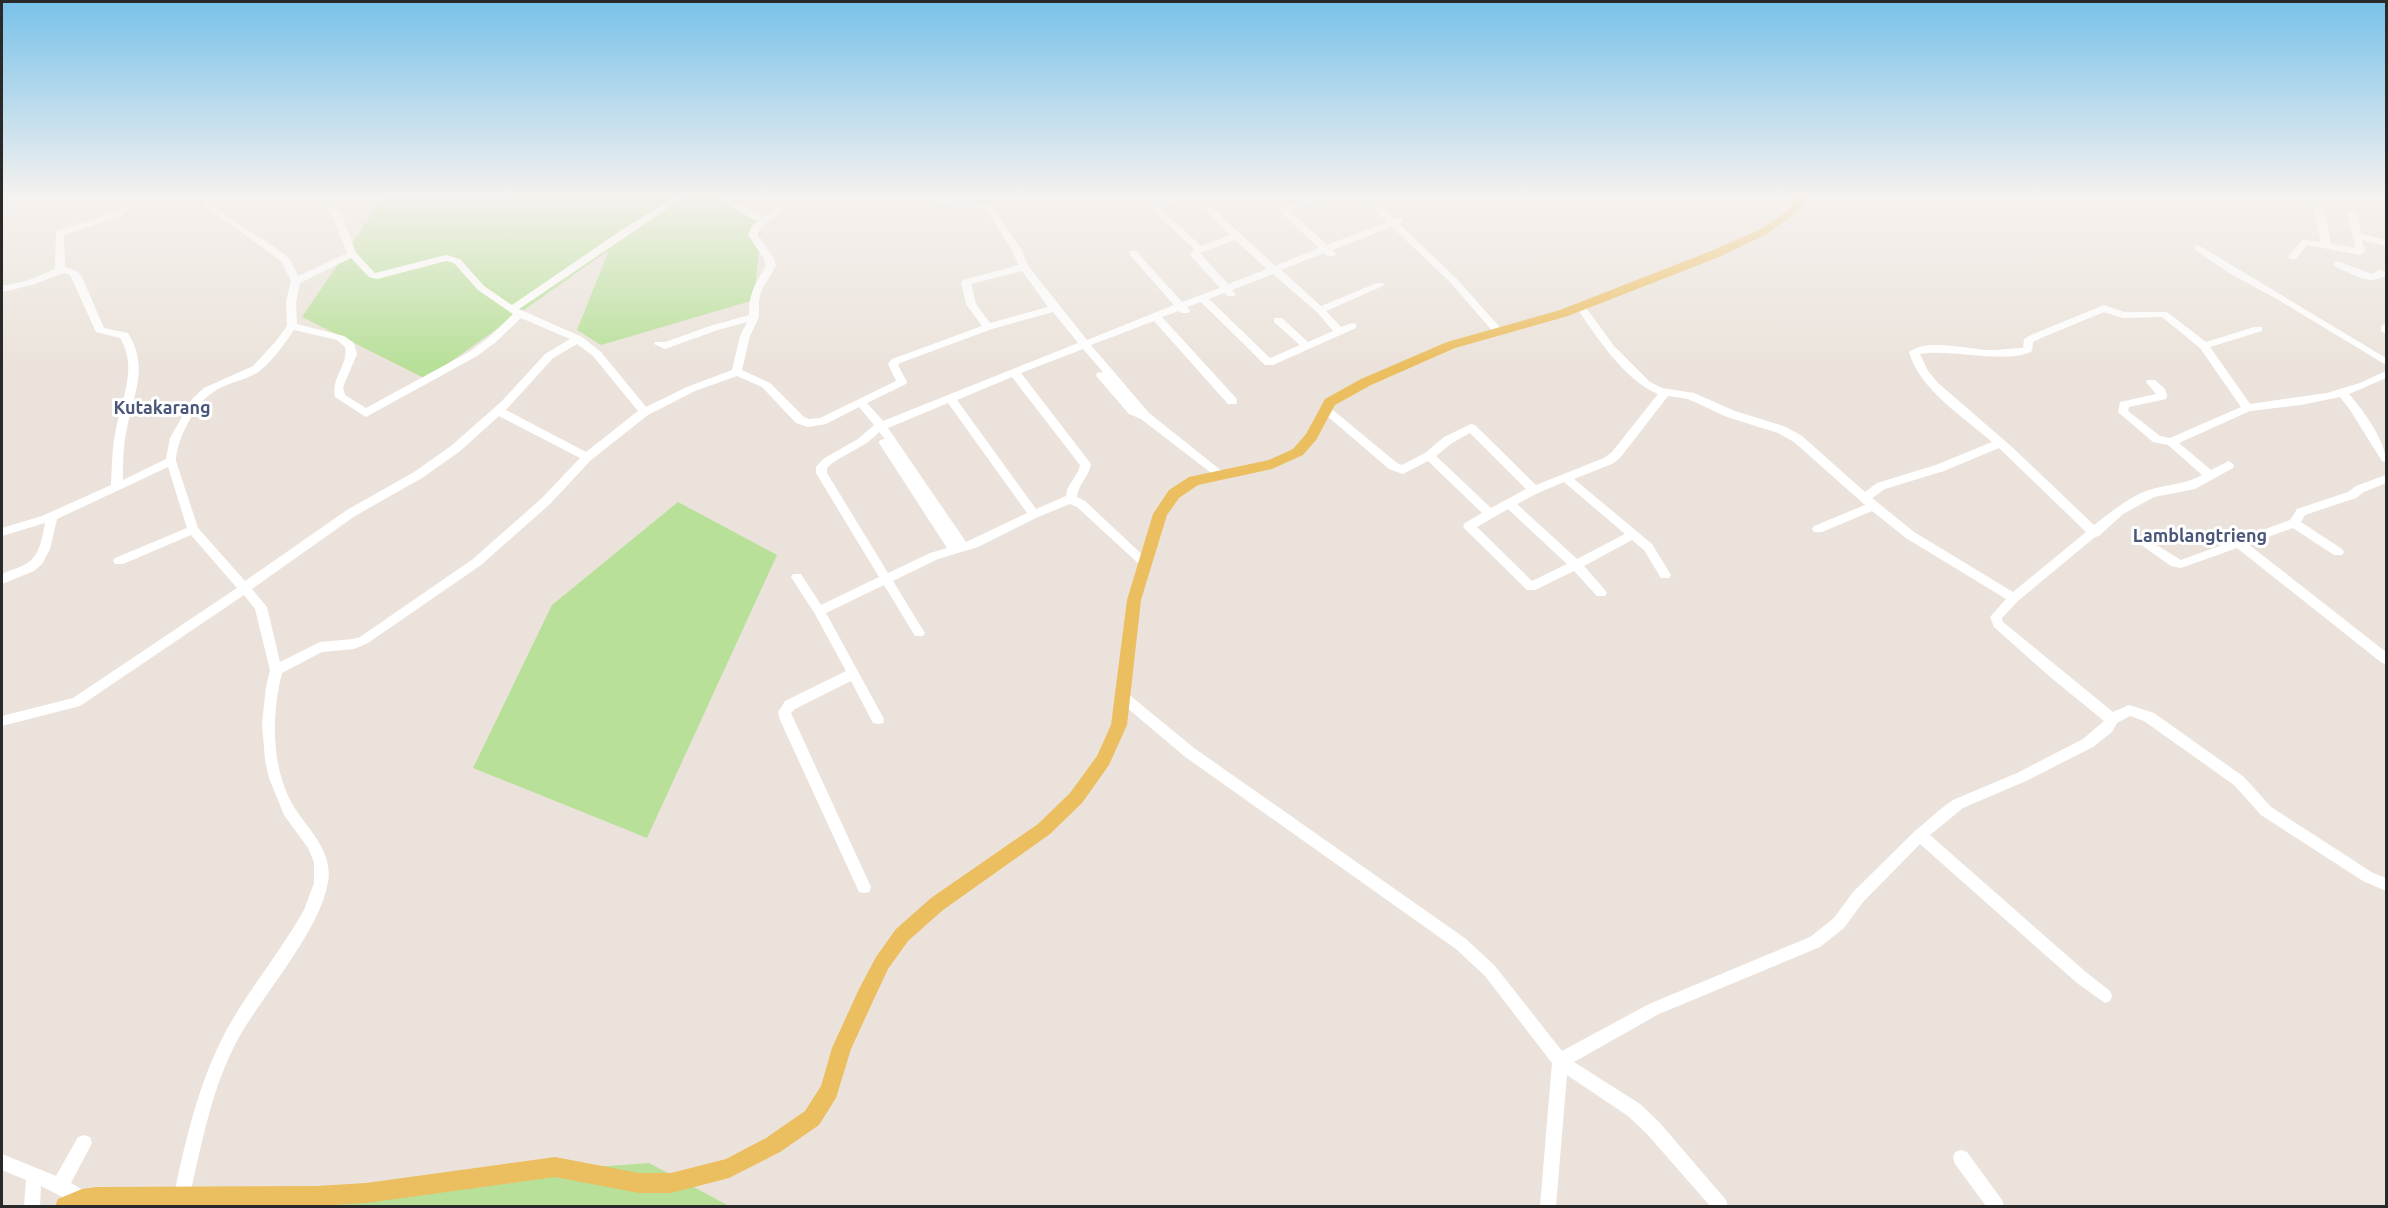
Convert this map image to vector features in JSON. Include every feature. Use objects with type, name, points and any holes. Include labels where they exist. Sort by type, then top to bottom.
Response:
[{"type":"main road","points":[[65,1206],[82,1199],[182,1195],[316,1196],[365,1199],[555,1167],[639,1183],[671,1183],[729,1168],[774,1145],[812,1118],[820,1106],[829,1091],[842,1048],[866,995],[882,963],[902,935],[937,904],[1044,829],[1076,798],[1103,760],[1119,725],[1134,600],[1144,562],[1160,514],[1174,494],[1194,481],[1272,464],[1299,452],[1330,402],[1409,363],[1451,345],[1581,307],[1717,252]]},
{"type":"street","points":[[60,252],[61,269]]},
{"type":"street","points":[[182,1195],[204,1098],[226,1046],[296,938],[322,883],[318,852],[308,834],[289,812],[276,782],[269,713],[276,669],[261,607],[193,530],[171,460],[175,438],[197,401],[208,390],[257,368],[292,326],[291,302],[296,280],[285,260],[274,252]]},
{"type":"street","points":[[292,326],[340,338],[350,345],[352,354],[338,387],[340,397],[366,413],[473,354],[492,340],[516,312],[597,252]]},
{"type":"street","points":[[737,372],[745,336],[754,317],[754,300],[757,289],[771,266],[765,252]]},
{"type":"street","points":[[1017,252],[1024,267],[1057,311]]},
{"type":"street","points":[[1198,252],[1195,255],[1229,292]]},
{"type":"street","points":[[1253,252],[1320,310],[1340,332]]},
{"type":"street","points":[[919,633],[822,473],[821,467],[825,463],[850,451],[877,430],[1328,252]]},
{"type":"street","points":[[1429,252],[1503,331]]},
{"type":"street","points":[[2204,252],[2386,362]]},
{"type":"street","points":[[2292,257],[2296,252]]},
{"type":"street","points":[[1133,253],[1184,309]]},
{"type":"street","points":[[296,280],[352,254],[372,275],[377,276],[451,258],[457,261],[481,288],[516,312],[578,339],[597,354],[644,412]]},
{"type":"street","points":[[2337,264],[2375,278],[2381,273],[2386,274]]},
{"type":"street","points":[[988,327],[971,304],[966,282],[1024,267]]},
{"type":"street","points":[[2,289],[29,283],[55,274],[61,269]]},
{"type":"street","points":[[61,269],[76,274],[100,330],[124,335],[133,353],[134,379],[120,438],[117,487]]},
{"type":"street","points":[[1320,310],[1380,285]]},
{"type":"street","points":[[1205,301],[1269,363],[1352,326]]},
{"type":"street","points":[[1581,307],[1610,348],[1646,384],[1665,392],[1690,396],[1731,414],[1782,430],[1810,448],[1868,502],[1910,535],[2014,598]]},
{"type":"street","points":[[2095,533],[2000,443],[1942,393],[1918,366],[1914,352],[1935,348],[1990,353],[2025,351],[2028,349],[2028,341],[2035,337],[2104,308],[2123,315],[2164,314],[2204,346],[2247,408]]},
{"type":"street","points":[[276,669],[310,650],[327,645],[358,643],[378,631],[477,562],[510,535],[571,477],[587,457],[644,412],[691,389],[737,372],[766,385],[793,414],[808,423],[822,421],[902,382],[894,368],[893,364],[896,362],[988,327],[1057,311]]},
{"type":"street","points":[[1057,311],[1054,314],[1084,347],[1116,394],[1132,411],[1145,416],[1219,475]]},
{"type":"street","points":[[659,344],[665,346],[714,328],[754,317]]},
{"type":"street","points":[[1158,319],[1232,401]]},
{"type":"street","points":[[1278,320],[1308,347]]},
{"type":"street","points":[[2386,326],[2386,331]]},
{"type":"street","points":[[2204,346],[2259,329]]},
{"type":"street","points":[[2,721],[76,702],[351,513],[418,475],[455,449],[499,411],[549,356],[578,339]]},
{"type":"street","points":[[1016,374],[1086,464],[1086,470],[1071,489],[1071,500]]},
{"type":"street","points":[[2170,442],[2247,408],[2342,393],[2371,383],[2386,374]]},
{"type":"street","points":[[2151,382],[2161,391],[2162,396],[2124,405],[2123,412],[2157,439],[2170,442],[2210,476]]},
{"type":"street","points":[[1634,534],[1531,587],[1469,526],[1511,505],[1534,490],[1608,461],[1616,455],[1665,392]]},
{"type":"street","points":[[2342,393],[2355,407],[2386,458]]},
{"type":"street","points":[[952,400],[1034,514]]},
{"type":"street","points":[[861,403],[959,549]]},
{"type":"street","points":[[1324,409],[1393,466],[1403,470],[1429,456],[1448,440],[1471,428],[1534,490]]},
{"type":"street","points":[[499,411],[587,457]]},
{"type":"street","points":[[1818,529],[1868,502],[1881,486],[1940,468],[2000,443]]},
{"type":"street","points":[[1429,456],[1490,514]]},
{"type":"street","points":[[2,532],[52,516],[171,460]]},
{"type":"street","points":[[2112,718],[2040,662],[1998,624],[1996,617],[2014,598],[2119,512],[2151,494],[2191,486],[2229,465]]},
{"type":"street","points":[[1565,477],[1648,547],[1665,575]]},
{"type":"street","points":[[2146,544],[2175,563],[2181,564],[2294,523],[2301,512],[2352,495],[2360,489],[2386,479]]},
{"type":"street","points":[[819,611],[934,556],[959,549],[1034,514],[1071,500],[1081,504],[1144,562]]},
{"type":"street","points":[[1511,505],[1576,565],[1601,593]]},
{"type":"street","points":[[2,580],[7,575],[33,566],[40,558],[52,516]]},
{"type":"street","points":[[2294,523],[2338,552]]},
{"type":"street","points":[[119,561],[193,530]]},
{"type":"street","points":[[2238,543],[2386,659]]},
{"type":"street","points":[[797,577],[819,611],[878,719]]},
{"type":"street","points":[[854,673],[790,705],[784,712],[864,887]]},
{"type":"street","points":[[1123,697],[1189,752],[1461,944],[1490,971],[1560,1062],[1634,1110],[1653,1128],[1720,1206]]},
{"type":"street","points":[[1560,1062],[1654,1009],[1815,942],[1839,923],[1858,897],[1920,835],[1958,804],[2021,777],[2088,743],[2107,728],[2112,718],[2129,710],[2149,717],[2239,781],[2266,811],[2368,877],[2386,885]]},
{"type":"street","points":[[1920,835],[2105,996]]},
{"type":"street","points":[[1548,1206],[1560,1062]]},
{"type":"street","points":[[60,1186],[84,1143]]},
{"type":"street","points":[[1961,1158],[1996,1206]]},
{"type":"street","points":[[2,1162],[60,1186],[82,1199]]},
{"type":"street","points":[[32,1206],[34,1176]]},
{"type":"green space","points":[[346,252],[606,252],[426,379],[302,317]]},
{"type":"green space","points":[[608,252],[759,252],[754,300],[601,345],[577,330]]},
{"type":"green space","points":[[678,502],[777,555],[647,838],[473,768],[552,605]]},
{"type":"green space","points":[[649,1163],[729,1206],[209,1206],[214,1195]]},
{"type":"district","name":"Kutakarang","points":[[162,407]]},
{"type":"district","name":"Lamblangtrieng","points":[[2200,535]]}]
